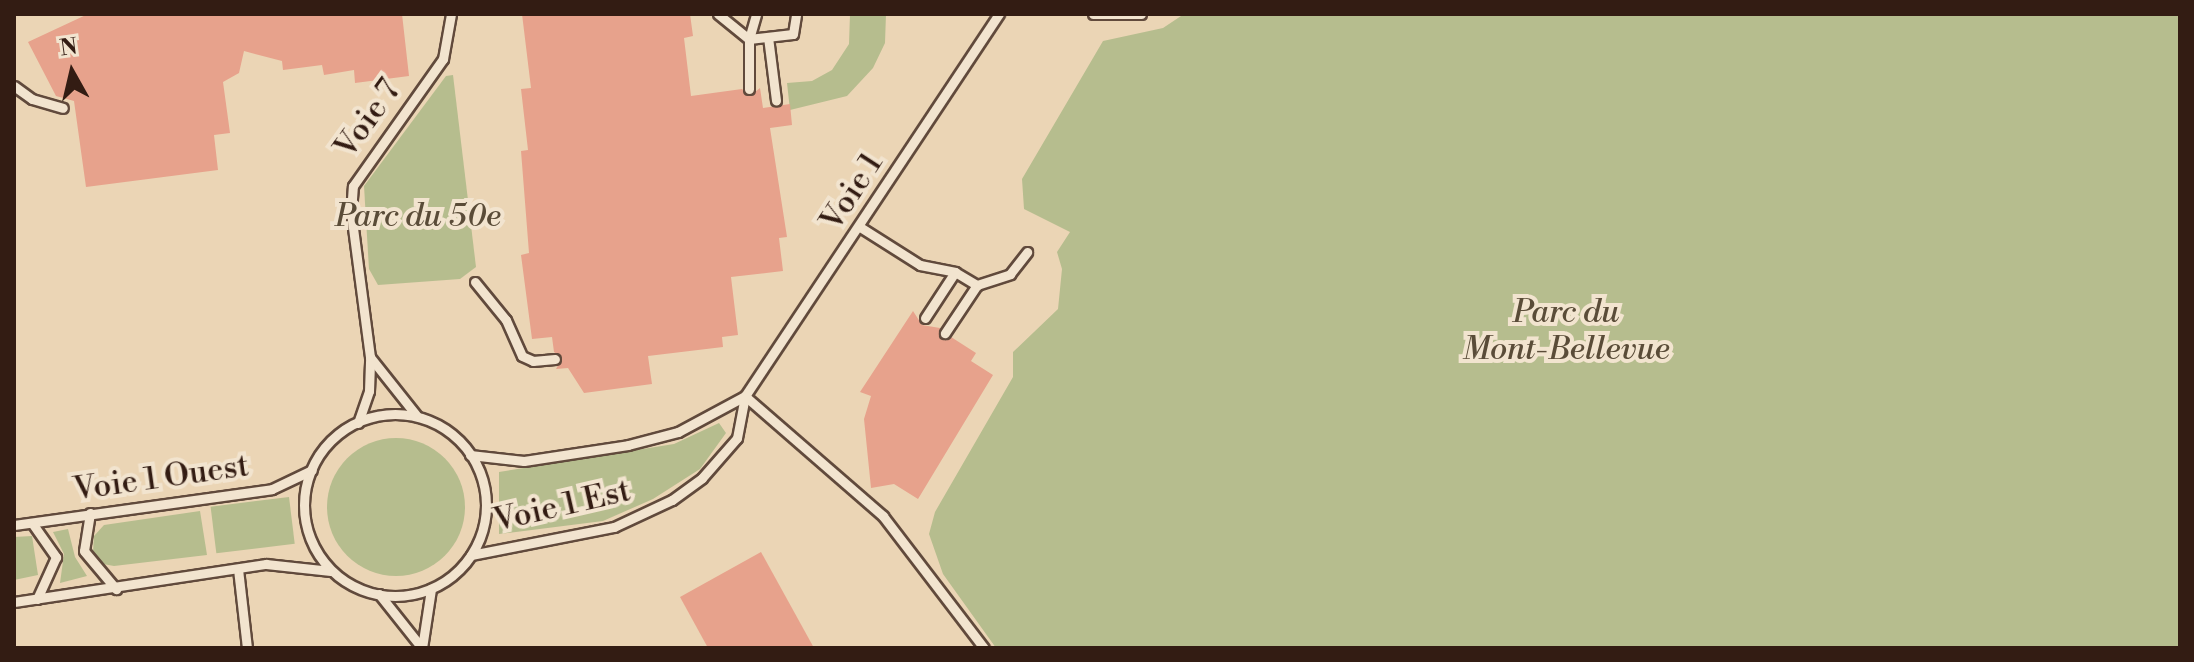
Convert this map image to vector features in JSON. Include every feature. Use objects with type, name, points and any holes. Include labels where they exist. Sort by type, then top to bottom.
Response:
[{"type":"lane","name":"Voie 7","points":[[358,423],[369,391],[370,357],[351,213],[353,186],[443,59],[451,14]]},
{"type":"lane","points":[[718,14],[749,39],[793,34],[796,14]]},
{"type":"lane","points":[[749,89],[749,39],[756,14]]},
{"type":"lane","name":"Voie 1","points":[[745,396],[999,14]]},
{"type":"lane","points":[[1093,14],[1141,14]]},
{"type":"lane","points":[[768,37],[776,100]]},
{"type":"lane","points":[[14,86],[32,99],[63,108]]},
{"type":"lane","points":[[860,227],[920,265],[955,272],[977,285]]},
{"type":"lane","points":[[945,333],[977,285],[1010,274],[1027,252]]},
{"type":"lane","points":[[925,318],[955,272]]},
{"type":"lane","points":[[475,282],[506,320],[522,356],[533,361],[555,359]]},
{"type":"lane","points":[[370,357],[417,416]]},
{"type":"lane","points":[[470,455],[524,461],[628,445],[678,432],[745,396],[883,516],[984,648]]},
{"type":"lane","name":"Voie 1 Est","points":[[471,555],[614,527],[680,495],[737,438],[745,396]]},
{"type":"lane","points":[[331,571],[307,529],[305,499],[312,470],[331,441],[358,423],[386,414],[417,416],[443,427],[470,455],[485,501],[482,532],[471,555],[455,574],[431,589],[379,594]]},
{"type":"lane","name":"Voie 1 Ouest","points":[[14,525],[272,489],[312,470]]},
{"type":"lane","points":[[90,513],[84,551],[116,589]]},
{"type":"lane","points":[[32,523],[56,557],[37,599]]},
{"type":"lane","points":[[14,602],[288,563],[331,571],[379,594],[422,648]]},
{"type":"lane","points":[[238,569],[247,648]]},
{"type":"lane","points":[[422,648],[431,589]]},
{"type":"green space","points":[[850,14],[886,14],[885,43],[873,68],[847,96],[790,110],[787,83],[812,81],[832,70],[849,44]]},
{"type":"green space","name":"Parc du Mont-Bellevue","points":[[1184,14],[2180,14],[2180,648],[996,648],[943,574],[929,534],[935,512],[1013,377],[1013,352],[1058,309],[1062,269],[1057,252],[1070,232],[1024,209],[1022,179],[1103,41],[1163,28]]},
{"type":"green space","name":"Parc du 50e","points":[[453,75],[476,267],[460,279],[378,285],[369,269],[364,186],[446,76]]},
{"type":"green space","points":[[719,423],[726,433],[700,469],[653,499],[603,521],[499,534],[499,472],[674,444]]},
{"type":"green space","points":[[396,438],[423,443],[445,458],[460,480],[465,507],[460,534],[445,556],[423,571],[396,576],[369,571],[347,556],[332,534],[327,507],[332,480],[347,458],[369,443]]},
{"type":"green space","points":[[289,497],[295,544],[216,553],[211,507]]},
{"type":"green space","points":[[200,511],[207,555],[114,566],[103,564],[93,552],[94,536],[104,525]]},
{"type":"green space","points":[[68,529],[75,557],[87,576],[60,583],[64,554],[53,532]]},
{"type":"green space","points":[[32,536],[38,575],[14,580],[14,537]]},
{"type":"building","points":[[88,14],[402,14],[409,76],[355,83],[354,70],[324,75],[322,65],[283,70],[282,61],[244,51],[239,73],[223,82],[230,133],[214,135],[218,170],[86,187],[74,101],[56,96],[28,42]]},
{"type":"building","points":[[522,14],[690,14],[693,36],[684,38],[691,96],[742,89],[750,96],[760,88],[763,108],[790,104],[792,125],[770,128],[787,237],[779,238],[783,271],[731,277],[738,335],[722,337],[723,347],[648,356],[652,384],[584,393],[568,368],[556,369],[562,358],[554,352],[552,337],[532,339],[521,255],[529,253],[521,151],[528,150],[521,89],[531,88]]},
{"type":"building","points":[[913,311],[922,325],[940,328],[940,339],[951,337],[976,353],[971,361],[993,375],[918,499],[894,484],[871,488],[864,419],[871,396],[860,392]]},
{"type":"building","points":[[761,552],[814,648],[708,648],[680,597]]}]
